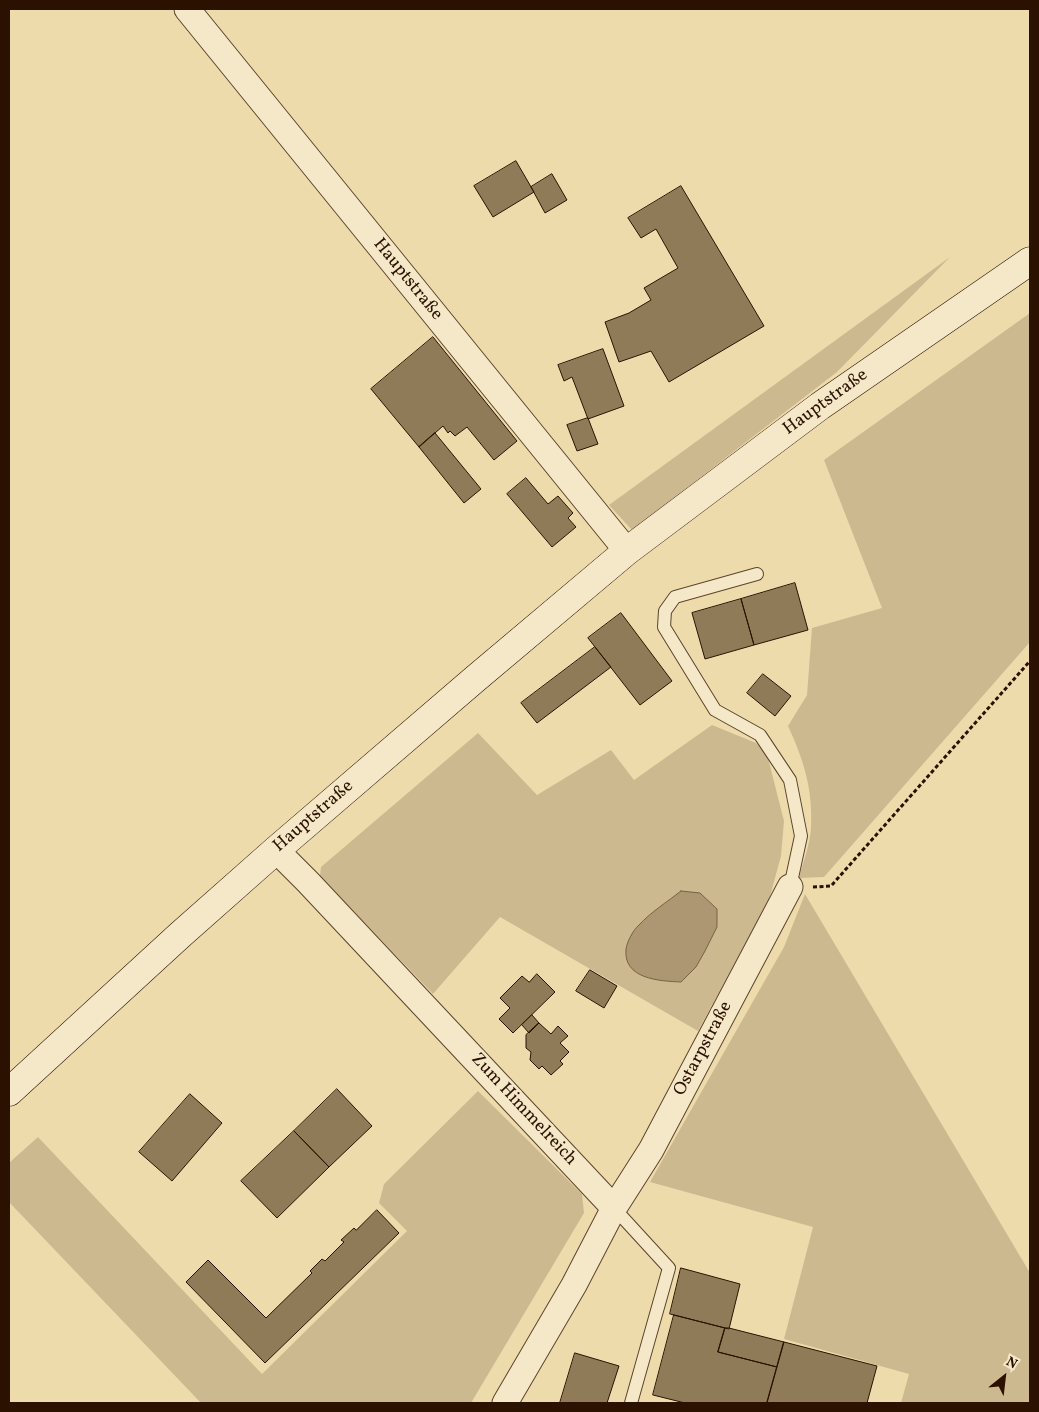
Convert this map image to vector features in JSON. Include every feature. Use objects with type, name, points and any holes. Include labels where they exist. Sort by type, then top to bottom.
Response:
[{"type":"main road","name":"Hauptstraße","points":[[9,1092],[276,850],[475,678],[628,551],[820,406],[1030,261]]},
{"type":"street","name":"Hauptstraße","points":[[187,9],[628,551]]},
{"type":"street","name":"Zum Himmelreich","points":[[276,850],[303,876],[614,1208]]},
{"type":"street","name":"Ostarpstraße","points":[[614,1208],[651,1150],[790,887]]},
{"type":"street","points":[[504,1403],[574,1285],[614,1208]]},
{"type":"lane","points":[[757,574],[675,597],[665,612],[664,627],[715,710],[760,735],[790,780],[801,836],[790,887]]},
{"type":"lane","points":[[614,1208],[669,1268],[631,1403]]},
{"type":"path","points":[[790,887],[831,886],[1030,661]]},
{"type":"shaded area","points":[[950,257],[837,372],[632,530],[609,505]]},
{"type":"shaded area","points":[[1030,313],[1030,642],[824,877],[799,878],[808,847],[811,814],[809,788],[803,763],[788,726],[807,695],[812,628],[882,608],[824,460]]},
{"type":"shaded area","points":[[712,725],[756,743],[767,754],[784,821],[781,856],[769,900],[698,1031],[500,917],[433,994],[320,876],[321,867],[478,733],[537,795],[611,750],[634,780]]},
{"type":"shaded area","points":[[681,891],[700,893],[717,909],[717,927],[696,967],[681,982],[663,981],[644,976],[630,967],[626,949],[629,940],[644,920]]},
{"type":"shaded area","points":[[805,894],[1030,1273],[1030,1403],[901,1403],[909,1374],[784,1339],[813,1227],[650,1182],[784,947]]},
{"type":"shaded area","points":[[478,1091],[582,1194],[584,1213],[471,1403],[201,1403],[9,1202],[9,1163],[38,1137],[262,1374],[407,1231],[379,1203],[384,1184]]},
{"type":"building","points":[[516,161],[534,192],[493,217],[474,186]]},
{"type":"building","points":[[552,174],[567,200],[545,213],[531,187]]},
{"type":"building","points":[[681,186],[764,326],[669,382],[651,351],[619,362],[605,322],[629,313],[651,300],[644,288],[678,268],[656,229],[641,238],[628,218]]},
{"type":"building","points":[[433,337],[517,441],[494,460],[467,427],[455,436],[450,431],[448,433],[443,426],[419,447],[371,389]]},
{"type":"building","points":[[603,349],[624,406],[588,419],[572,377],[564,381],[558,365]]},
{"type":"building","points":[[588,418],[598,444],[577,451],[567,425]]},
{"type":"building","points":[[435,433],[481,489],[464,503],[419,447]]},
{"type":"building","points":[[526,478],[548,504],[558,496],[573,513],[568,518],[576,527],[552,547],[507,494]]},
{"type":"building","points":[[795,583],[808,630],[754,645],[741,599]]},
{"type":"building","points":[[741,599],[754,645],[705,659],[692,613]]},
{"type":"building","points":[[621,613],[672,681],[640,705],[588,638]]},
{"type":"building","points":[[595,647],[611,667],[537,723],[521,703]]},
{"type":"building","points":[[763,674],[791,696],[775,716],[747,693]]},
{"type":"building","points":[[590,970],[617,986],[604,1008],[576,991]]},
{"type":"building","points":[[537,974],[555,992],[513,1033],[499,1019],[510,1008],[500,998],[522,976],[529,982]]},
{"type":"building","points":[[532,1015],[539,1023],[529,1033],[522,1025]]},
{"type":"building","points":[[539,1023],[551,1034],[558,1026],[568,1036],[560,1043],[569,1052],[560,1061],[563,1064],[551,1075],[542,1066],[539,1069],[530,1060],[531,1052],[526,1048],[526,1035]]},
{"type":"building","points":[[337,1089],[372,1126],[329,1167],[294,1131]]},
{"type":"building","points":[[190,1094],[222,1123],[172,1181],[139,1152]]},
{"type":"building","points":[[294,1131],[329,1167],[277,1218],[241,1181]]},
{"type":"building","points":[[377,1210],[399,1233],[265,1363],[186,1282],[208,1260],[266,1318],[312,1273],[310,1271],[322,1259],[325,1261],[344,1242],[341,1240],[354,1228],[356,1230]]},
{"type":"building","points":[[681,1268],[740,1284],[729,1329],[670,1314]]},
{"type":"building","points":[[674,1315],[725,1328],[718,1352],[777,1367],[767,1403],[685,1403],[653,1395]]},
{"type":"building","points":[[725,1328],[784,1342],[777,1367],[718,1352]]},
{"type":"building","points":[[784,1342],[877,1366],[867,1403],[767,1403]]},
{"type":"building","points":[[575,1353],[619,1366],[607,1403],[560,1403]]}]
